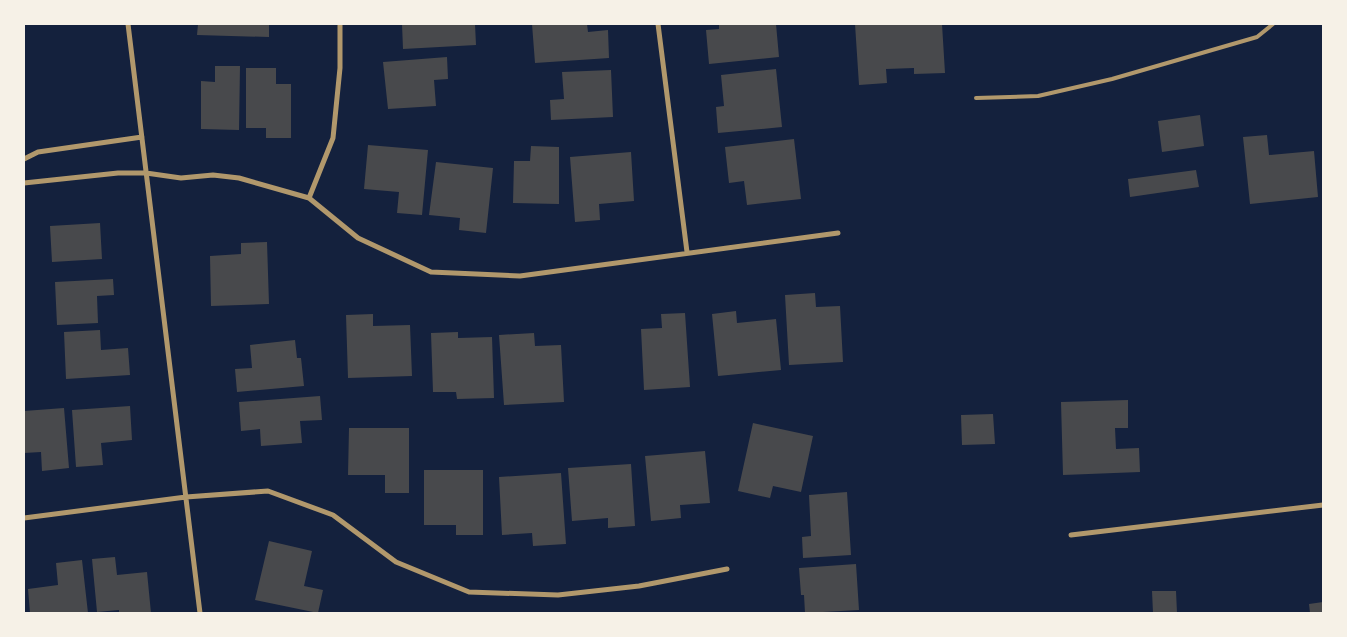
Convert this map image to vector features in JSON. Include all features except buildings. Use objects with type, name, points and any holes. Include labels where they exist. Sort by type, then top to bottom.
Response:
[{"type":"street","points":[[128,24],[200,613]]},
{"type":"street","points":[[309,198],[333,138],[340,68],[340,24]]},
{"type":"street","points":[[658,24],[687,252]]},
{"type":"street","points":[[24,159],[38,152],[142,137]]},
{"type":"street","points":[[24,183],[118,173],[146,173],[181,178],[213,174],[240,178],[309,198],[358,238],[431,272],[520,276],[838,233]]},
{"type":"street","points":[[24,518],[186,496],[268,491],[333,515],[396,562],[469,592],[558,595],[639,586],[727,569]]},
{"type":"street","points":[[1072,535],[1323,505]]},
{"type":"lane","points":[[976,98],[1038,96],[1112,78],[1257,37],[1273,24]]}]
